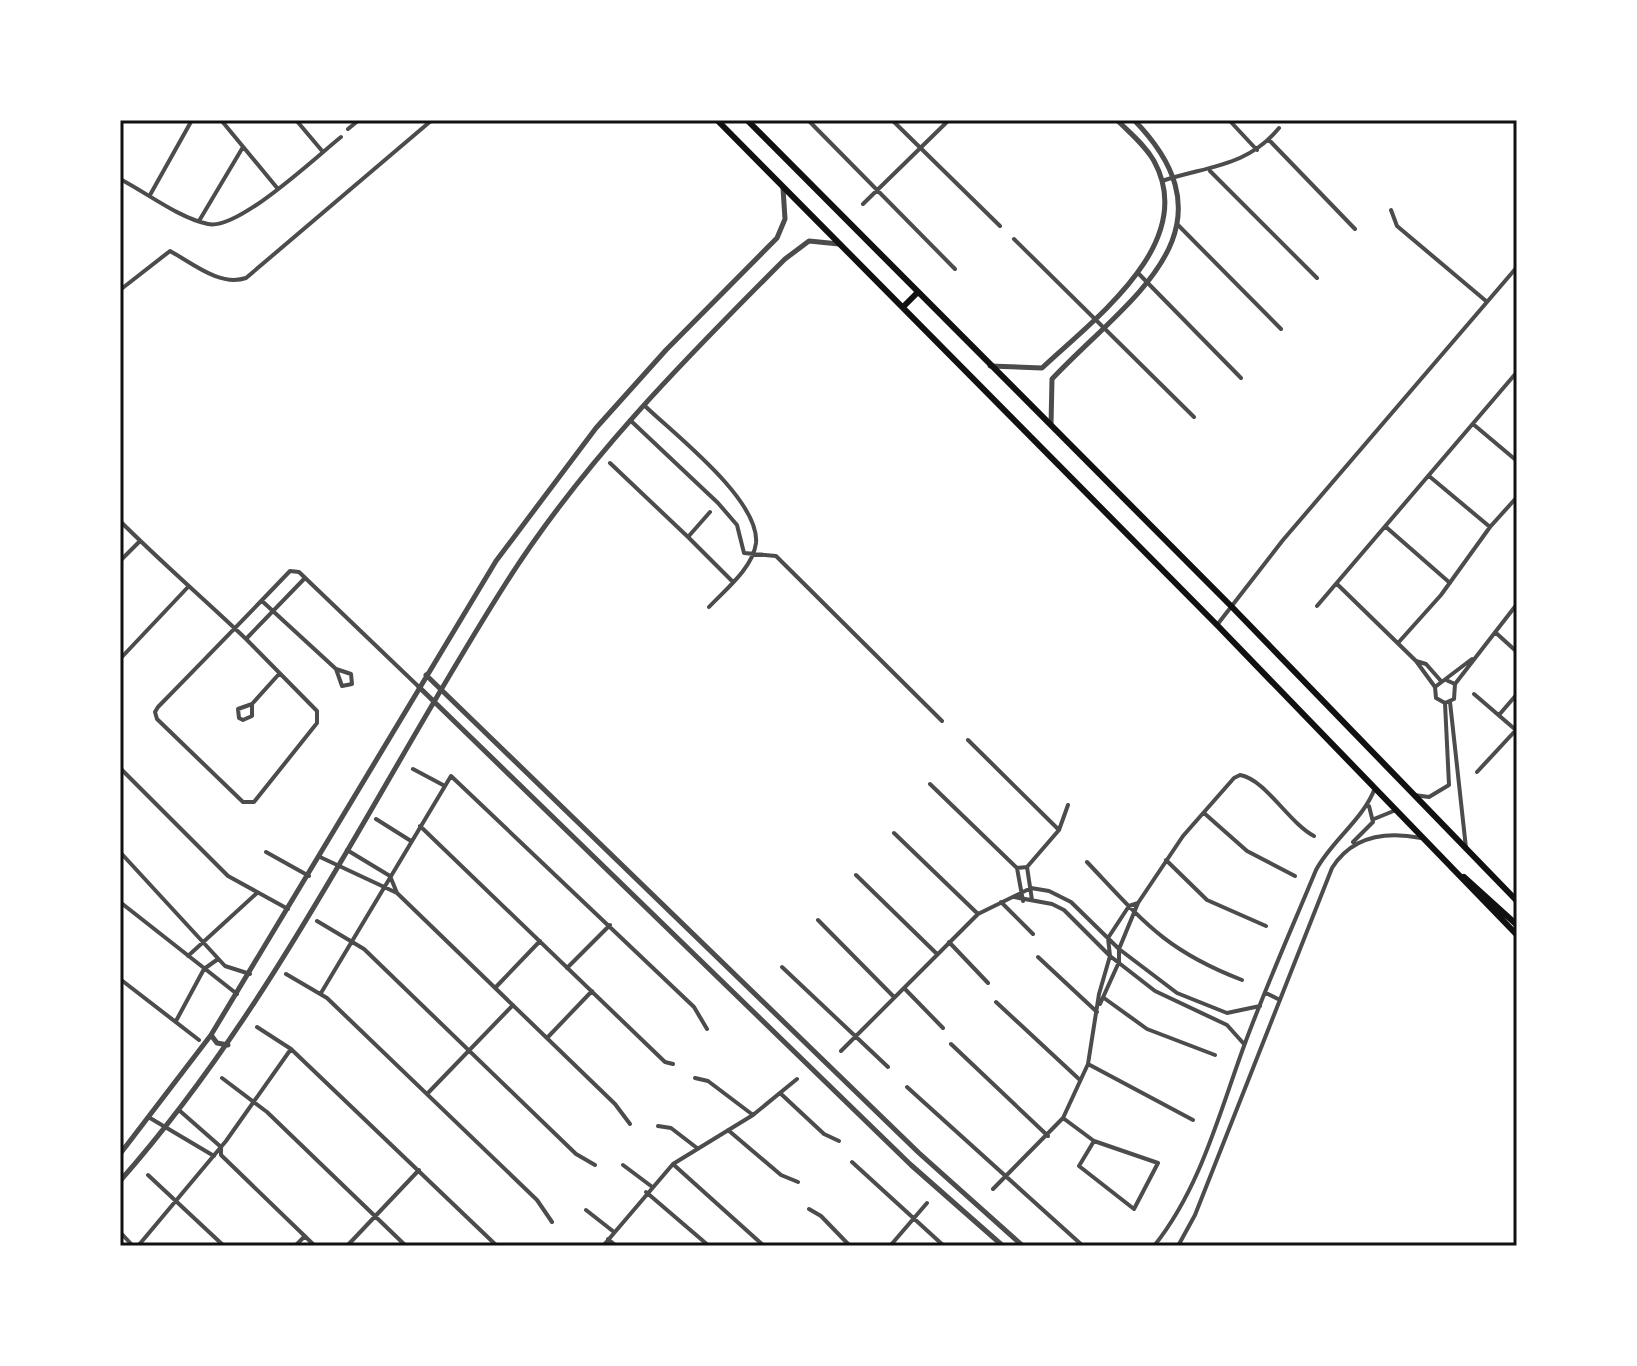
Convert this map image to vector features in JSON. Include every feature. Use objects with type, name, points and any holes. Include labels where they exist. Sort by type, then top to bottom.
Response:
[{"type":"main road","points":[[717,120],[1217,625],[1517,935]]},
{"type":"main road","points":[[747,120],[1232,607],[1517,901]]},
{"type":"main road","points":[[903,307],[918,292]]},
{"type":"main road","points":[[1454,871],[1487,894],[1517,925]]},
{"type":"street","points":[[150,195],[192,120]]},
{"type":"street","points":[[221,120],[279,190]]},
{"type":"street","points":[[296,120],[323,152]]},
{"type":"street","points":[[348,129],[359,120]]},
{"type":"street","points":[[120,290],[170,251],[221,279],[236,282],[246,278],[432,120]]},
{"type":"street","points":[[808,120],[955,269]]},
{"type":"street","points":[[892,120],[1000,226]]},
{"type":"street","points":[[863,204],[949,120]]},
{"type":"street","points":[[1042,368],[1138,273],[1154,251],[1163,221],[1162,181],[1148,151],[1117,120]]},
{"type":"street","points":[[1051,426],[1052,379],[1148,283],[1168,256],[1178,225],[1172,177],[1155,142],[1134,120]]},
{"type":"street","points":[[1229,120],[1257,150]]},
{"type":"street","points":[[1162,181],[1210,171],[1257,150],[1279,128]]},
{"type":"street","points":[[120,179],[199,221],[220,224],[279,190],[341,137]]},
{"type":"street","points":[[1269,140],[1355,229]]},
{"type":"street","points":[[199,221],[243,147]]},
{"type":"street","points":[[1210,171],[1317,278]]},
{"type":"street","points":[[120,1154],[211,1035],[250,974],[496,561],[596,428],[666,350],[777,238],[785,219],[783,188]]},
{"type":"street","points":[[1391,210],[1397,226],[1487,302]]},
{"type":"street","points":[[1178,225],[1281,329]]},
{"type":"street","points":[[1014,239],[1194,417]]},
{"type":"street","points":[[120,1181],[166,1129],[228,1045],[507,581],[570,493],[630,420],[798,247],[809,241],[840,244]]},
{"type":"street","points":[[1217,625],[1283,540],[1517,267]]},
{"type":"street","points":[[1138,273],[1241,378]]},
{"type":"street","points":[[1065,346],[1074,355]]},
{"type":"street","points":[[990,366],[1042,368],[1052,379]]},
{"type":"street","points":[[1317,606],[1517,372]]},
{"type":"street","points":[[644,405],[732,490],[749,512],[755,529],[752,554],[733,582],[709,607]]},
{"type":"street","points":[[630,420],[737,525],[744,553],[776,556],[942,721]]},
{"type":"street","points":[[1473,424],[1517,461]]},
{"type":"street","points":[[610,463],[733,582]]},
{"type":"street","points":[[1429,476],[1490,527]]},
{"type":"street","points":[[1398,643],[1517,497]]},
{"type":"street","points":[[688,537],[710,512]]},
{"type":"street","points":[[120,521],[188,587],[235,629],[246,639],[319,717],[249,804],[157,719],[155,712],[235,629],[262,601],[294,570],[434,701],[911,1165],[1003,1246]]},
{"type":"street","points":[[1386,527],[1450,583]]},
{"type":"street","points":[[120,561],[140,541]]},
{"type":"street","points":[[246,639],[305,578]]},
{"type":"street","points":[[1337,584],[1416,661],[1435,687],[1436,698],[1448,702]]},
{"type":"street","points":[[120,659],[188,587]]},
{"type":"street","points":[[262,601],[336,669],[351,674],[352,684],[342,686],[336,669]]},
{"type":"street","points":[[1435,687],[1472,659],[1517,604]]},
{"type":"street","points":[[1495,632],[1517,652]]},
{"type":"street","points":[[1455,684],[1470,668],[1472,659]]},
{"type":"street","points":[[1416,661],[1426,664],[1443,680],[1455,684]]},
{"type":"street","points":[[252,704],[241,705],[237,713],[239,718],[243,720],[252,716],[252,704],[279,674]]},
{"type":"street","points":[[426,675],[834,1070],[1023,1246]]},
{"type":"street","points":[[1414,795],[1429,797],[1449,785],[1448,702],[1457,693],[1455,684]]},
{"type":"street","points":[[1474,694],[1517,730],[1477,772]]},
{"type":"street","points":[[1499,715],[1517,694]]},
{"type":"street","points":[[1448,702],[1466,850]]},
{"type":"street","points":[[968,740],[1059,830]]},
{"type":"street","points":[[120,768],[228,876],[289,910]]},
{"type":"street","points":[[413,769],[444,786]]},
{"type":"street","points":[[993,1189],[1063,1118],[1088,1064],[1097,1012],[1119,962],[1119,949],[1138,903],[1166,860],[1234,778],[1247,776],[1301,829],[1314,836]]},
{"type":"street","points":[[321,993],[449,777],[456,779],[694,1007],[707,1029]]},
{"type":"street","points":[[930,784],[1017,868],[1023,901]]},
{"type":"street","points":[[1154,1246],[1180,1207],[1213,1135],[1244,1044],[1325,853],[1368,805],[1375,788]]},
{"type":"street","points":[[1017,868],[1027,867],[1059,830],[1068,805]]},
{"type":"street","points":[[1368,805],[1374,819]]},
{"type":"street","points":[[1178,1246],[1188,1233],[1337,860],[1374,819],[1396,810]]},
{"type":"street","points":[[1204,813],[1247,851],[1295,876]]},
{"type":"street","points":[[376,819],[411,841]]},
{"type":"street","points":[[420,826],[665,1062],[673,1064]]},
{"type":"street","points":[[894,833],[978,914]]},
{"type":"street","points":[[1353,844],[1380,837],[1423,839]]},
{"type":"street","points":[[347,850],[390,876],[397,893],[615,1104],[630,1124]]},
{"type":"street","points":[[120,852],[228,969],[250,974]]},
{"type":"street","points":[[266,852],[309,876]]},
{"type":"street","points":[[1325,853],[1337,860]]},
{"type":"street","points":[[320,857],[337,866],[348,867],[397,893]]},
{"type":"street","points":[[1166,860],[1207,900],[1266,926]]},
{"type":"street","points":[[1087,862],[1172,947],[1198,963],[1242,980]]},
{"type":"street","points":[[1027,867],[1032,900]]},
{"type":"street","points":[[856,875],[937,954]]},
{"type":"street","points":[[841,1051],[978,914],[1014,897],[1021,890],[1031,888],[1049,891],[1071,902],[1119,949],[1166,988],[1219,1011],[1237,1012],[1260,1006]]},
{"type":"street","points":[[188,956],[257,893]]},
{"type":"street","points":[[1014,897],[1064,910],[1110,956],[1166,997],[1233,1029],[1244,1044]]},
{"type":"street","points":[[120,902],[237,994]]},
{"type":"street","points":[[1001,902],[1033,934]]},
{"type":"street","points":[[1100,1004],[1099,994],[1110,956],[1108,938],[1129,906],[1138,903]]},
{"type":"street","points":[[818,920],[894,997]]},
{"type":"street","points":[[317,921],[352,941],[470,1049],[576,1154],[595,1165]]},
{"type":"street","points":[[567,968],[610,925]]},
{"type":"street","points":[[495,988],[540,941]]},
{"type":"street","points":[[949,942],[988,983]]},
{"type":"street","points":[[1038,957],[1097,1012]]},
{"type":"street","points":[[176,1021],[204,969],[218,959]]},
{"type":"street","points":[[782,967],[888,1067]]},
{"type":"street","points":[[219,981],[228,969]]},
{"type":"street","points":[[286,974],[321,993],[537,1200],[552,1222]]},
{"type":"street","points":[[120,979],[199,1040]]},
{"type":"street","points":[[904,988],[943,1028]]},
{"type":"street","points":[[547,1038],[592,991]]},
{"type":"street","points":[[1266,993],[1280,1000]]},
{"type":"street","points":[[1099,994],[1147,1029],[1215,1055]]},
{"type":"street","points":[[996,1002],[1080,1080]]},
{"type":"street","points":[[427,1094],[513,1005]]},
{"type":"street","points":[[257,1027],[291,1049],[497,1246]]},
{"type":"street","points":[[211,1035],[217,1043],[228,1045]]},
{"type":"street","points":[[951,1044],[1048,1136]]},
{"type":"street","points":[[120,1232],[136,1246],[221,1147],[291,1049]]},
{"type":"street","points":[[1088,1064],[1193,1120]]},
{"type":"street","points":[[825,1079],[834,1070]]},
{"type":"street","points":[[222,1078],[255,1102],[406,1246]]},
{"type":"street","points":[[695,1078],[708,1081],[753,1115]]},
{"type":"street","points":[[603,1246],[651,1186],[673,1164],[753,1115],[797,1079]]},
{"type":"street","points":[[907,1087],[1083,1246]]},
{"type":"street","points":[[780,1093],[824,1134],[839,1141]]},
{"type":"street","points":[[180,1111],[221,1147],[221,1155],[315,1246]]},
{"type":"street","points":[[150,1118],[166,1129],[183,1135],[212,1157],[221,1155]]},
{"type":"street","points":[[1063,1118],[1094,1141],[1158,1163],[1134,1209],[1079,1166],[1094,1141]]},
{"type":"street","points":[[658,1126],[671,1128],[697,1148]]},
{"type":"street","points":[[728,1130],[781,1175],[798,1182]]},
{"type":"street","points":[[1213,1135],[1225,1140]]},
{"type":"street","points":[[852,1162],[944,1246]]},
{"type":"street","points":[[673,1164],[764,1246]]},
{"type":"street","points":[[623,1165],[651,1186]]},
{"type":"street","points":[[347,1246],[419,1170]]},
{"type":"street","points":[[148,1175],[224,1246]]},
{"type":"street","points":[[646,1192],[709,1246]]},
{"type":"street","points":[[890,1246],[927,1203]]},
{"type":"street","points":[[809,1209],[821,1216],[850,1246]]},
{"type":"street","points":[[586,1210],[614,1232]]},
{"type":"street","points":[[295,1246],[305,1236]]},
{"type":"street","points":[[608,1239],[616,1246]]}]
